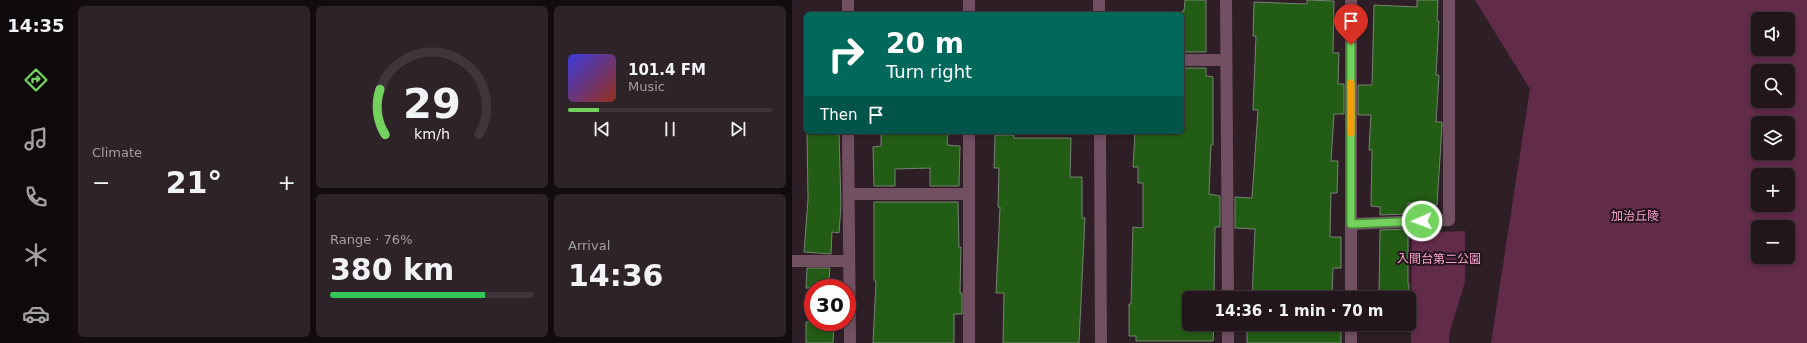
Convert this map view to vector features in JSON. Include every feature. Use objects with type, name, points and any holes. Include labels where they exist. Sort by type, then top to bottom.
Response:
[{"type":"street","points":[[848,0],[848,12]]},
{"type":"street","points":[[969,0],[969,12]]},
{"type":"street","points":[[1099,0],[1099,12]]},
{"type":"street","points":[[1226,0],[1228,291]]},
{"type":"street","points":[[1351,0],[1351,291]]},
{"type":"street","points":[[1351,224],[1449,220],[1449,0]]},
{"type":"street","points":[[1184,60],[1226,60]]},
{"type":"street","points":[[848,134],[850,343]]},
{"type":"street","points":[[969,134],[970,343]]},
{"type":"street","points":[[1100,134],[1101,343]]},
{"type":"street","points":[[849,194],[969,194]]},
{"type":"street","points":[[792,261],[849,261]]},
{"type":"street","points":[[1228,331],[1228,343]]},
{"type":"street","points":[[1351,331],[1351,343]]},
{"type":"green space","name":"加治丘陵","points":[[1475,0],[1807,0],[1807,343],[1491,343],[1530,89]]},
{"type":"green space","name":"入間台第二公園","points":[[1465,231],[1465,282],[1450,331],[1449,343],[1411,343],[1411,331],[1416,331],[1416,291],[1411,291],[1412,233]]},
{"type":"building","points":[[1185,0],[1206,0],[1206,52],[1184,52],[1184,12],[1182,11],[1184,11]]},
{"type":"building","points":[[1307,0],[1334,1],[1333,53],[1339,53],[1338,84],[1344,84],[1344,114],[1334,114],[1331,161],[1338,161],[1337,193],[1331,193],[1330,237],[1341,237],[1341,268],[1333,268],[1332,291],[1252,291],[1255,229],[1235,228],[1235,197],[1252,198],[1258,110],[1253,110],[1256,36],[1253,36],[1254,2],[1307,4]]},
{"type":"building","points":[[1417,0],[1438,0],[1437,21],[1439,21],[1436,75],[1439,75],[1436,122],[1442,122],[1442,126],[1437,205],[1408,203],[1408,214],[1380,215],[1380,207],[1371,206],[1372,150],[1369,150],[1371,115],[1358,115],[1358,85],[1372,85],[1374,5],[1417,7]]},
{"type":"building","points":[[1184,68],[1206,68],[1206,76],[1213,77],[1213,145],[1211,145],[1209,194],[1220,196],[1220,227],[1215,227],[1214,291],[1182,291],[1182,331],[1214,331],[1213,341],[1136,341],[1136,336],[1129,336],[1133,227],[1143,228],[1143,183],[1138,183],[1138,167],[1133,167],[1135,134],[1184,134]]},
{"type":"building","points":[[807,134],[839,134],[841,206],[839,233],[832,232],[831,254],[804,252],[808,199]]},
{"type":"building","points":[[881,134],[948,134],[947,145],[960,146],[959,186],[930,186],[930,168],[895,169],[895,186],[874,186],[873,147],[881,146]]},
{"type":"building","points":[[995,135],[1014,135],[1014,138],[1071,138],[1070,177],[1082,177],[1082,218],[1085,218],[1079,343],[1003,343],[1004,293],[996,293],[1000,207],[998,207],[999,168],[994,168]]},
{"type":"building","points":[[874,202],[958,202],[959,247],[961,247],[960,293],[962,293],[962,314],[954,314],[954,343],[873,343],[876,281],[874,280]]},
{"type":"building","points":[[1408,229],[1409,291],[1379,291],[1380,230]]},
{"type":"building","points":[[807,268],[830,268],[829,279],[806,279]]},
{"type":"building","points":[[806,331],[834,331],[833,343],[806,343]]},
{"type":"building","points":[[1247,331],[1341,331],[1341,343],[1247,343]]},
{"type":"slow traffic","points":[[1351,83],[1351,133]]},
{"type":"route","points":[[1351,45],[1351,224],[1422,221]]}]
